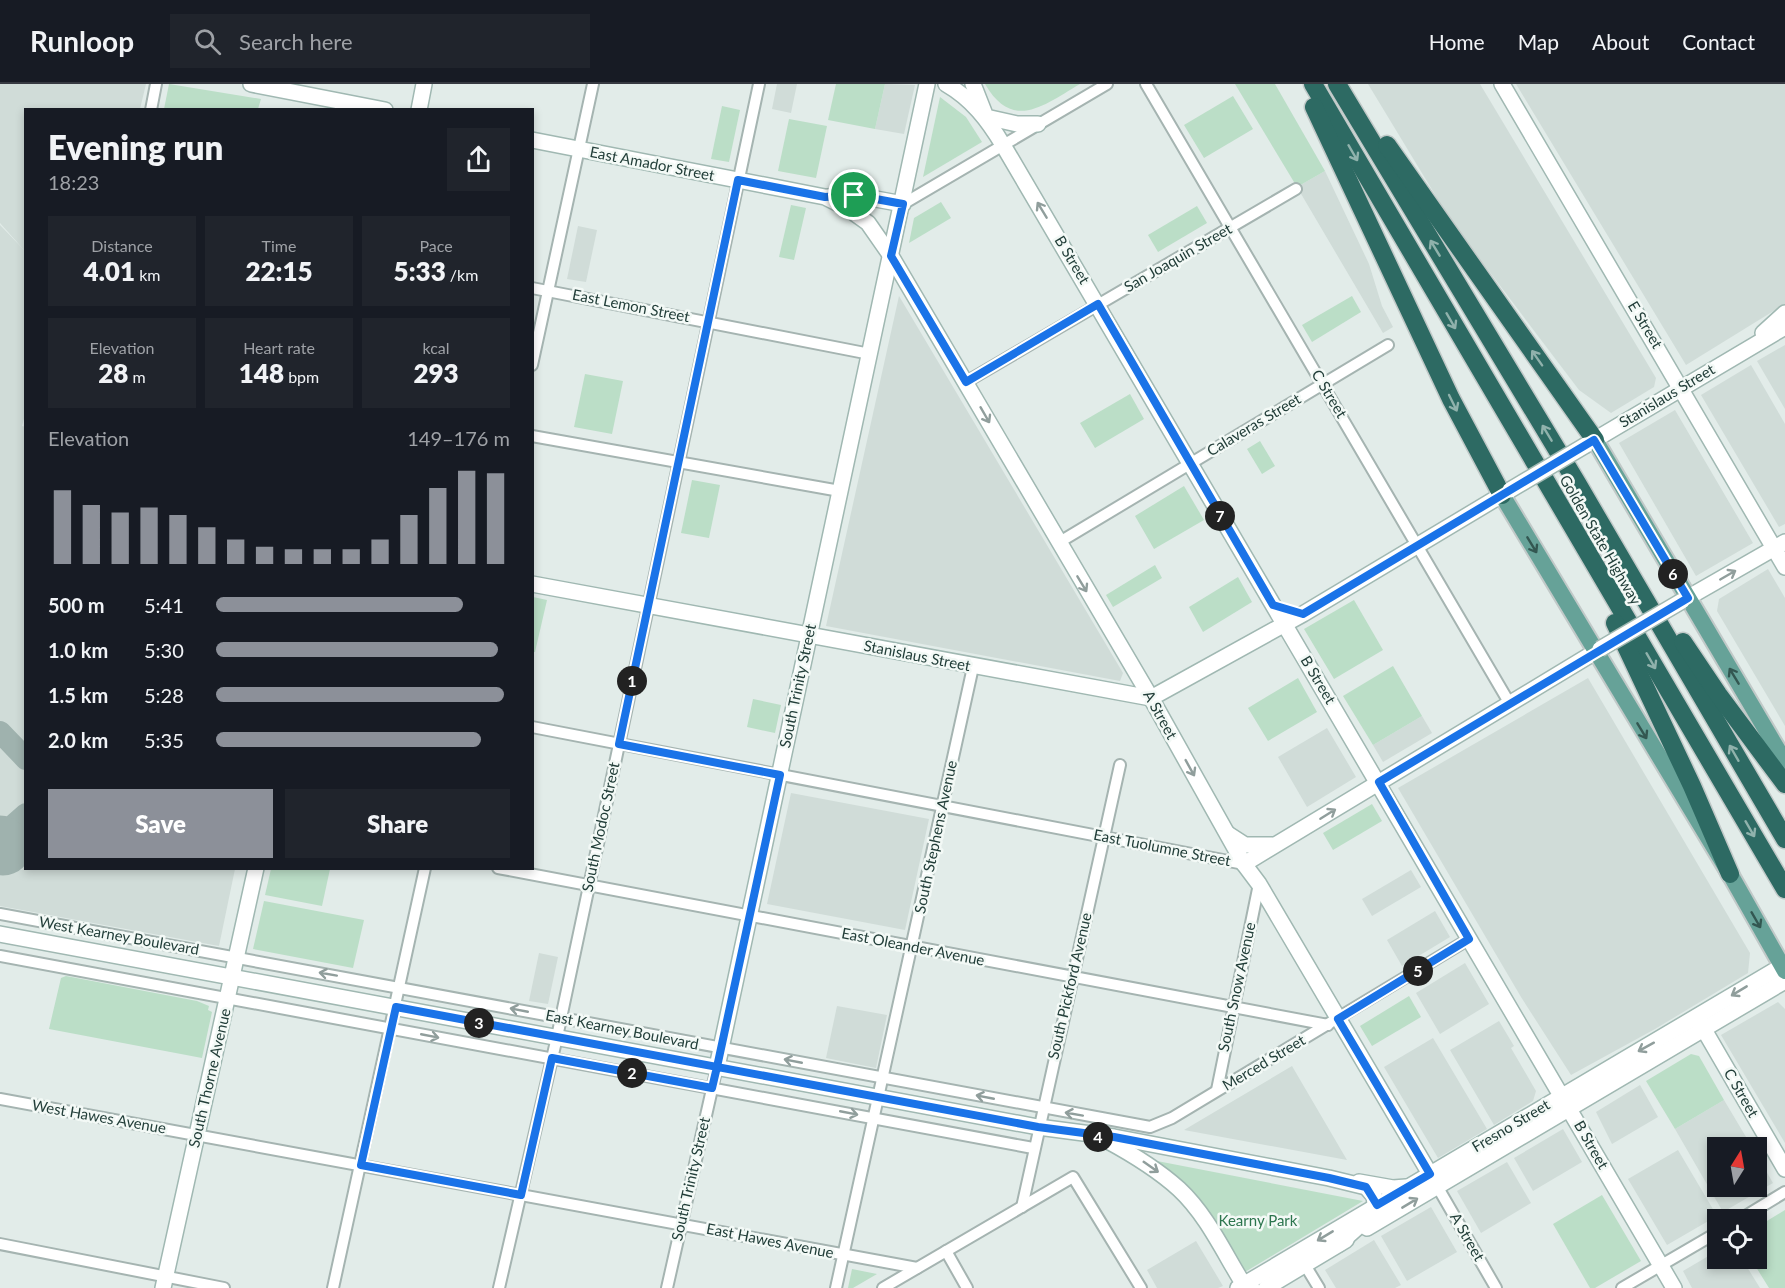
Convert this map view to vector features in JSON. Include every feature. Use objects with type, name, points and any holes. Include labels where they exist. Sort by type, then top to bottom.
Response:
[{"type":"highway","points":[[1303,84],[1451,399],[1506,493]]},
{"type":"highway","name":"Golden State Highway","points":[[1312,84],[1785,889]]},
{"type":"highway","name":"Golden State Highway","points":[[1337,84],[1577,483],[1785,839]]},
{"type":"highway","points":[[1345,84],[1590,443]]},
{"type":"highway","points":[[1577,483],[1718,694],[1785,784]]},
{"type":"highway","points":[[1557,502],[1692,786],[1730,874]]},
{"type":"main road","points":[[251,84],[375,108]]},
{"type":"main road","points":[[419,108],[424,84]]},
{"type":"main road","name":"South Trinity Street","points":[[717,1067],[927,84]]},
{"type":"main road","name":"B Street","points":[[946,84],[966,97],[986,117],[1003,145],[1674,1288]]},
{"type":"main road","points":[[973,84],[986,117],[1017,124],[1038,124]]},
{"type":"main road","name":"E Street","points":[[1502,84],[1681,387],[1779,545],[1785,567]]},
{"type":"main road","name":"East Amador Street","points":[[534,140],[825,197],[847,208],[868,223],[891,256]]},
{"type":"main road","points":[[825,197],[854,195],[903,204]]},
{"type":"main road","name":"A Street","points":[[891,256],[1151,698],[1226,833],[1258,884],[1333,1022],[1434,1180]]},
{"type":"main road","points":[[880,305],[886,296],[896,290],[915,295]]},
{"type":"main road","points":[[1745,349],[1785,313]]},
{"type":"main road","name":"Stanislaus Street","points":[[1284,623],[1303,614],[1417,544],[1785,327]]},
{"type":"main road","points":[[1590,443],[1785,762]]},
{"type":"main road","points":[[1506,493],[1784,970]]},
{"type":"main road","name":"East Tuolumne Street","points":[[1244,864],[1779,545]]},
{"type":"main road","name":"Stanislaus Street","points":[[534,584],[1151,698]]},
{"type":"main road","points":[[1273,605],[1303,614]]},
{"type":"main road","points":[[1151,698],[1284,623]]},
{"type":"main road","points":[[1226,833],[1245,845],[1278,844]]},
{"type":"main road","name":"South Thorne Avenue","points":[[164,1283],[256,870]]},
{"type":"main road","name":"West Kearney Boulevard","points":[[0,934],[233,977]]},
{"type":"main road","name":"Fresno Street","points":[[1266,1288],[1339,1244],[1434,1180],[1700,1023],[1784,970]]},
{"type":"main road","name":"East Kearney Boulevard","points":[[233,977],[1038,1127],[1114,1137],[1329,1178],[1366,1187],[1377,1205]]},
{"type":"main road","name":"C Street","points":[[1700,1023],[1785,1169]]},
{"type":"main road","name":"East Kearney Boulevard","points":[[1101,1137],[1150,1166],[1180,1190],[1207,1224],[1244,1287]]},
{"type":"main road","points":[[1329,1178],[1393,1188],[1410,1186]]},
{"type":"main road","name":"Fresno Street","points":[[1244,1287],[1410,1186],[1434,1180]]},
{"type":"main road","points":[[1339,1244],[1372,1217],[1377,1205]]},
{"type":"street","points":[[151,108],[156,84]]},
{"type":"street","points":[[534,356],[593,84]]},
{"type":"street","name":"South Modoc Street","points":[[499,1288],[557,1037],[759,84]]},
{"type":"street","points":[[903,204],[1107,84]]},
{"type":"street","name":"C Street","points":[[1146,84],[1510,704]]},
{"type":"street","name":"San Joaquin Street","points":[[966,382],[1296,189]]},
{"type":"street","name":"East Lemon Street","points":[[534,288],[870,354]]},
{"type":"street","name":"Calaveras Street","points":[[1058,543],[1388,345]]},
{"type":"street","points":[[534,436],[840,491]]},
{"type":"street","name":"South Stephens Avenue","points":[[836,1288],[973,667]]},
{"type":"street","name":"East Tuolumne Street","points":[[534,727],[1244,864]]},
{"type":"street","name":"South Pickford Avenue","points":[[1022,1207],[1033,1148],[1120,765]]},
{"type":"street","points":[[333,1288],[425,870]]},
{"type":"street","name":"East Oleander Avenue","points":[[508,870],[1072,977],[1333,1022]]},
{"type":"street","name":"South Snow Avenue","points":[[1217,1090],[1258,884]]},
{"type":"street","name":"West Kearney Boulevard","points":[[0,914],[237,958]]},
{"type":"street","name":"Merced Street","points":[[1043,1108],[1143,1126],[1158,1125],[1469,939]]},
{"type":"street","points":[[0,956],[1033,1148]]},
{"type":"street","name":"East Kearney Boulevard","points":[[237,958],[1043,1108]]},
{"type":"street","name":"South Trinity Street","points":[[667,1288],[717,1067]]},
{"type":"street","name":"West Hawes Avenue","points":[[0,1099],[197,1134]]},
{"type":"street","name":"East Hawes Avenue","points":[[197,1134],[917,1268]]},
{"type":"street","points":[[883,1288],[1073,1177],[1141,1288]]},
{"type":"street","name":"A Street","points":[[1434,1180],[1497,1288]]},
{"type":"street","points":[[1757,1209],[1785,1192]]},
{"type":"street","points":[[1622,1288],[1707,1238]]},
{"type":"street","points":[[0,1245],[164,1283],[224,1288]]},
{"type":"street","points":[[946,1251],[967,1288]]},
{"type":"street","points":[[1305,1265],[1319,1288]]},
{"type":"shaded area","points":[[0,84],[146,84],[140,108],[24,108],[24,250],[0,223]]},
{"type":"shaded area","points":[[777,84],[797,84],[791,113],[772,109]]},
{"type":"shaded area","points":[[885,84],[915,85],[904,134],[875,129]]},
{"type":"shaded area","points":[[1368,84],[1480,84],[1656,378],[1654,387],[1611,413],[1579,390],[1451,221]]},
{"type":"shaded area","points":[[1516,84],[1785,84],[1785,304],[1686,365]]},
{"type":"shaded area","points":[[1325,171],[1369,264],[1382,306],[1393,327],[1383,333],[1297,187]]},
{"type":"shaded area","points":[[0,225],[24,250],[24,418],[22,426],[24,426],[24,870],[235,870],[219,946],[0,906]]},
{"type":"shaded area","points":[[578,226],[597,230],[586,282],[567,279]]},
{"type":"shaded area","points":[[899,296],[1123,673],[1120,681],[826,626]]},
{"type":"shaded area","points":[[1785,345],[1785,409],[1757,361]]},
{"type":"shaded area","points":[[1751,365],[1785,424],[1785,524],[1779,527],[1701,395]]},
{"type":"shaded area","points":[[1675,410],[1753,543],[1696,576],[1619,443]]},
{"type":"shaded area","points":[[1768,569],[1785,598],[1785,726],[1717,611],[1719,599]]},
{"type":"shaded area","points":[[1588,678],[1750,953],[1748,973],[1655,1029],[1571,1075],[1521,997],[1398,788]]},
{"type":"shaded area","points":[[1422,716],[1432,733],[1383,762],[1373,745]]},
{"type":"shaded area","points":[[1327,728],[1356,777],[1307,807],[1278,757]]},
{"type":"shaded area","points":[[791,793],[929,819],[905,930],[767,904]]},
{"type":"shaded area","points":[[1411,870],[1421,887],[1372,916],[1362,899]]},
{"type":"shaded area","points":[[1435,911],[1450,937],[1402,966],[1387,940]]},
{"type":"shaded area","points":[[539,953],[558,957],[548,1004],[529,1001]]},
{"type":"shaded area","points":[[1465,963],[1489,1004],[1440,1034],[1416,993]]},
{"type":"shaded area","points":[[1778,1002],[1785,1009],[1785,1143],[1721,1035]]},
{"type":"shaded area","points":[[837,1006],[887,1015],[876,1068],[826,1058]]},
{"type":"shaded area","points":[[1499,1021],[1514,1046],[1511,1048],[1536,1091],[1533,1101],[1494,1125],[1450,1050]]},
{"type":"shaded area","points":[[1433,1038],[1487,1129],[1438,1158],[1384,1067]]},
{"type":"shaded area","points":[[1292,1066],[1347,1160],[1184,1130],[1255,1088]]},
{"type":"shaded area","points":[[1640,1085],[1658,1117],[1612,1144],[1596,1112]]},
{"type":"shaded area","points":[[1724,1100],[1746,1137],[1707,1137],[1707,1184],[1675,1129]]},
{"type":"shaded area","points":[[1563,1129],[1582,1162],[1533,1191],[1514,1158]]},
{"type":"shaded area","points":[[1678,1150],[1713,1209],[1707,1209],[1707,1222],[1667,1245],[1628,1179]]},
{"type":"shaded area","points":[[1507,1162],[1531,1203],[1481,1233],[1457,1191]]},
{"type":"shaded area","points":[[1767,1172],[1773,1183],[1767,1186]]},
{"type":"shaded area","points":[[1714,1197],[1749,1197],[1728,1209],[1721,1209]]},
{"type":"shaded area","points":[[1431,1207],[1457,1252],[1407,1281],[1381,1236]]},
{"type":"shaded area","points":[[1374,1240],[1401,1285],[1395,1288],[1336,1288],[1325,1270]]},
{"type":"shaded area","points":[[1196,1241],[1223,1286],[1218,1288],[1157,1288],[1147,1270]]},
{"type":"shaded area","points":[[1707,1257],[1707,1269],[1748,1269],[1760,1288],[1692,1288],[1683,1271]]},
{"type":"green space","points":[[169,84],[261,99],[258,108],[164,108]]},
{"type":"green space","points":[[836,84],[885,84],[875,129],[828,120]]},
{"type":"green space","points":[[985,84],[1080,84],[1042,106],[1018,111],[996,99]]},
{"type":"green space","points":[[1235,84],[1275,84],[1325,171],[1297,187]]},
{"type":"green space","points":[[1233,96],[1253,129],[1204,158],[1184,125]]},
{"type":"green space","points":[[940,97],[966,117],[982,142],[923,177]]},
{"type":"green space","points":[[722,106],[740,110],[729,162],[711,159]]},
{"type":"green space","points":[[789,119],[827,126],[816,178],[778,171]]},
{"type":"green space","points":[[941,202],[951,218],[909,243],[914,218]]},
{"type":"green space","points":[[791,205],[806,208],[794,260],[779,257]]},
{"type":"green space","points":[[1197,206],[1207,223],[1158,252],[1148,235]]},
{"type":"green space","points":[[1352,296],[1361,312],[1312,342],[1302,325]]},
{"type":"green space","points":[[585,374],[623,381],[612,434],[574,427]]},
{"type":"green space","points":[[1130,394],[1144,419],[1095,448],[1080,423]]},
{"type":"green space","points":[[1260,441],[1275,466],[1262,474],[1247,449]]},
{"type":"green space","points":[[692,480],[720,485],[709,538],[681,533]]},
{"type":"green space","points":[[1184,486],[1204,520],[1154,549],[1135,516]]},
{"type":"green space","points":[[1155,565],[1162,578],[1113,607],[1106,595]]},
{"type":"green space","points":[[1238,577],[1252,602],[1203,632],[1189,607]]},
{"type":"green space","points":[[534,597],[547,600],[534,652]]},
{"type":"green space","points":[[1354,600],[1383,650],[1334,679],[1304,629]]},
{"type":"green space","points":[[1393,666],[1422,716],[1373,745],[1343,696]]},
{"type":"green space","points":[[1298,678],[1317,712],[1268,741],[1248,708]]},
{"type":"green space","points":[[753,699],[781,705],[775,733],[747,727]]},
{"type":"green space","points":[[1372,804],[1382,821],[1333,850],[1323,833]]},
{"type":"green space","points":[[271,870],[330,870],[322,906],[265,895]]},
{"type":"green space","points":[[264,901],[364,920],[353,968],[253,949]]},
{"type":"green space","points":[[66,976],[197,1001],[209,1006],[208,1010],[212,1012],[202,1058],[49,1029],[61,978]]},
{"type":"green space","points":[[1409,996],[1421,1017],[1372,1046],[1360,1026]]},
{"type":"green space","points":[[1691,1054],[1699,1056],[1724,1100],[1675,1129],[1646,1081]]},
{"type":"green space","name":"Kearny Park","points":[[1157,1161],[1363,1201],[1245,1272],[1196,1195]]},
{"type":"green space","points":[[1602,1195],[1641,1261],[1595,1288],[1590,1288],[1553,1224]]},
{"type":"green space","points":[[1785,1210],[1785,1288],[1769,1288],[1757,1269],[1767,1269],[1767,1221]]},
{"type":"green space","points":[[852,1269],[877,1274],[853,1288],[848,1288]]},
{"type":"taxiway","points":[[0,732],[24,757]]},
{"type":"taxiway","points":[[0,833],[9,829],[24,816]]},
{"type":"runway","points":[[0,844],[3,847]]},
{"type":"route","points":[[854,195],[825,197],[738,180],[619,744],[780,775],[717,1067],[712,1088],[552,1058],[521,1195],[361,1165],[396,1007],[717,1067],[1038,1127],[1114,1137],[1329,1178],[1366,1187],[1374,1196],[1377,1205],[1430,1174],[1338,1019],[1469,939],[1379,782],[1688,598],[1594,440],[1303,614],[1273,605],[1189,465],[1098,304],[966,382],[891,256],[903,204],[854,195]]}]
